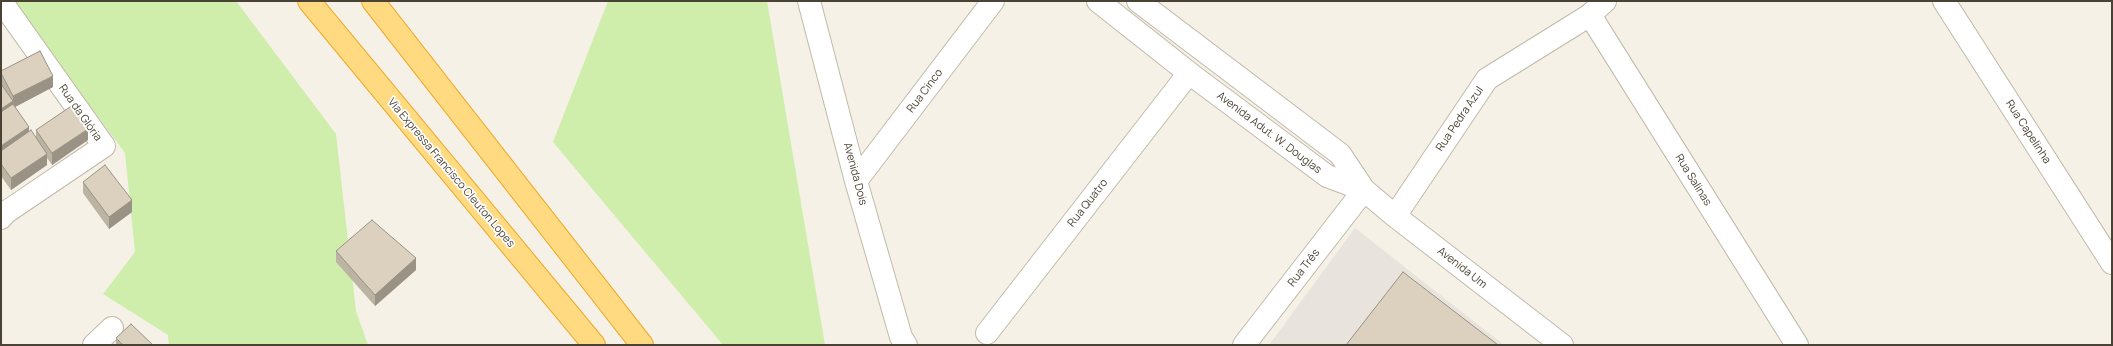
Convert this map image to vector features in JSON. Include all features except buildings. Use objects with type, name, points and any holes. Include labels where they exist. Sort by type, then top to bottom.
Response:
[{"type":"highway","name":"Via Expressa Francisco Cleuton Lopes","points":[[309,1],[594,345]]},
{"type":"highway","points":[[373,1],[642,345]]},
{"type":"street","name":"Rua da Glória","points":[[1,1],[104,146],[2,212]]},
{"type":"street","name":"Avenida Dois","points":[[809,1],[856,181],[901,337],[906,345]]},
{"type":"street","name":"Rua Cinco","points":[[856,181],[993,1]]},
{"type":"street","name":"Avenida Adut. W. Douglas","points":[[1098,1],[1189,73],[1327,176],[1364,190]]},
{"type":"street","points":[[1138,1],[1340,154],[1364,190]]},
{"type":"street","name":"Rua Capelinha","points":[[1944,1],[2112,263]]},
{"type":"street","name":"Rua Pedra Azul","points":[[1395,216],[1487,79],[1597,8]]},
{"type":"street","name":"Rua Salinas","points":[[1597,8],[1797,345]]},
{"type":"street","name":"Rua Quatro","points":[[986,333],[1189,73]]},
{"type":"street","name":"Avenida Um","points":[[1364,190],[1395,216],[1562,345]]},
{"type":"street","name":"Rua Três","points":[[1244,345],[1364,190]]},
{"type":"street","points":[[94,345],[112,328]]},
{"type":"shaded area","points":[[1355,228],[1504,345],[1269,345]]},
{"type":"green space","points":[[12,1],[236,1],[336,134],[356,311],[368,345],[169,345],[168,335],[103,294],[135,252],[125,153]]},
{"type":"green space","points":[[608,1],[767,1],[825,345],[723,345],[553,142]]}]
